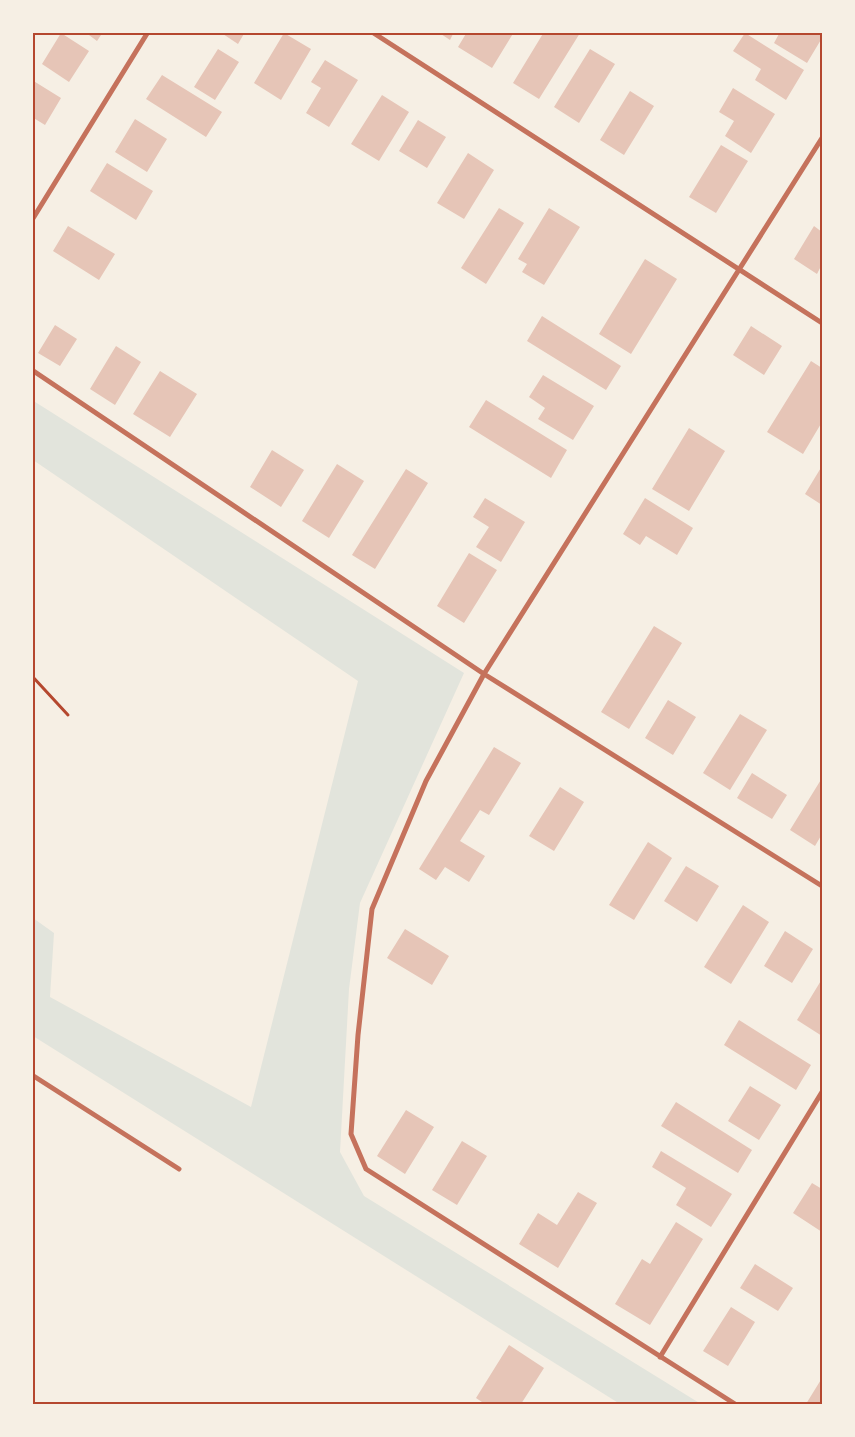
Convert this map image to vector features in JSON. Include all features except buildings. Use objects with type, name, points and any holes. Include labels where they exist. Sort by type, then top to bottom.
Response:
[{"type":"street","points":[[32,220],[148,32]]},
{"type":"street","points":[[372,32],[822,323]]},
{"type":"street","points":[[735,1404],[366,1169],[351,1134],[358,1035],[372,909],[426,781],[484,674],[822,138]]},
{"type":"street","points":[[32,370],[484,674],[822,886]]},
{"type":"street","points":[[32,1075],[180,1169]]},
{"type":"street","points":[[660,1357],[822,1092]]},
{"type":"path","points":[[32,676],[68,715]]},
{"type":"shaded area","points":[[32,400],[464,673],[360,903],[349,989],[340,1152],[364,1196],[701,1404],[620,1404],[33,1036],[33,918],[54,933],[50,997],[251,1107],[358,681],[33,460]]}]
